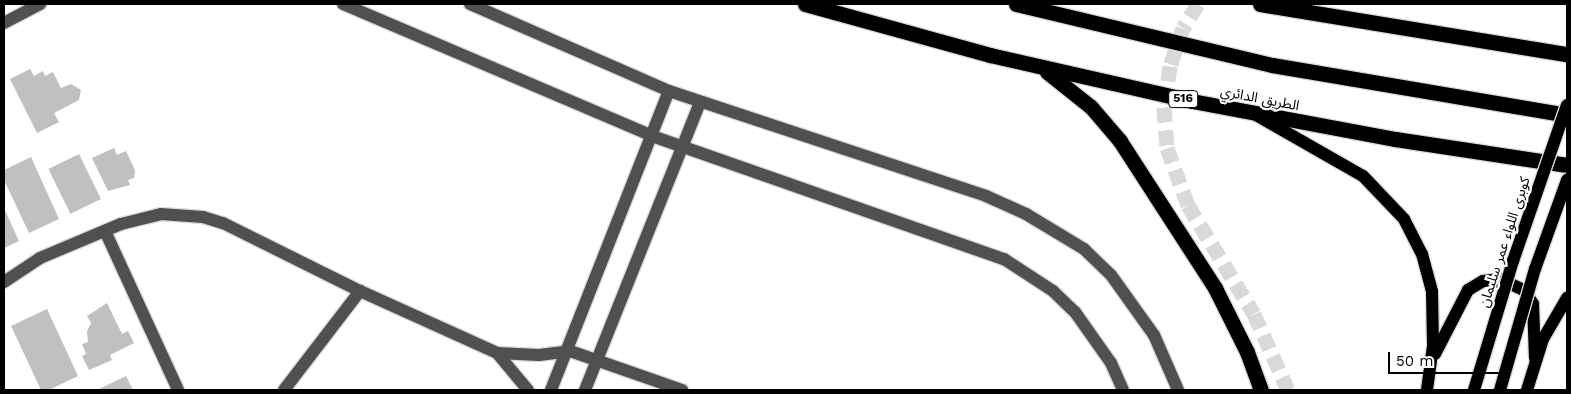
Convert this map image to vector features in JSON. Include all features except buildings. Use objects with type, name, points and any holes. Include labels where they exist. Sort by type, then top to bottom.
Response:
[{"type":"highway","name":"الطريق الدائري","points":[[805,4],[1038,66],[1251,113],[1567,165]]},
{"type":"highway","points":[[1016,4],[1272,65],[1567,115]]},
{"type":"highway","points":[[1260,4],[1567,54]]},
{"type":"highway","points":[[1038,66],[1074,92],[1120,141],[1215,288],[1243,344],[1261,390]]},
{"type":"main road","name":"كوبرى اللواء عمر سليمان","points":[[1474,390],[1513,261],[1567,105]]},
{"type":"main road","points":[[1251,113],[1363,176],[1404,219],[1422,254],[1432,292],[1431,363],[1427,390]]},
{"type":"main road","points":[[1500,390],[1535,269],[1567,180]]},
{"type":"main road","points":[[1431,363],[1462,297],[1475,284],[1491,279],[1509,281],[1529,296],[1535,313],[1535,358]]},
{"type":"main road","points":[[1527,390],[1535,358],[1552,321],[1567,298]]},
{"type":"street","points":[[4,10],[40,4]]},
{"type":"street","points":[[4,23],[40,4]]},
{"type":"street","points":[[343,4],[652,136],[1004,259],[1053,291],[1075,312],[1098,343],[1123,390]]},
{"type":"street","points":[[470,4],[669,91],[986,196],[1060,233],[1091,255],[1134,304],[1154,335],[1178,390]]},
{"type":"street","points":[[551,390],[570,351],[669,91]]},
{"type":"street","points":[[585,390],[598,361],[680,146],[700,102]]},
{"type":"street","points":[[4,282],[40,258],[105,231],[155,215],[203,217],[223,222],[360,291],[497,353],[539,355],[570,351],[682,390]]},
{"type":"street","points":[[105,231],[178,390]]},
{"type":"street","points":[[284,390],[360,291]]},
{"type":"street","points":[[497,353],[528,390]]},
{"type":"tunnel","points":[[1198,4],[1183,28],[1170,66],[1164,107],[1167,148],[1188,205],[1254,314],[1288,390]]}]
